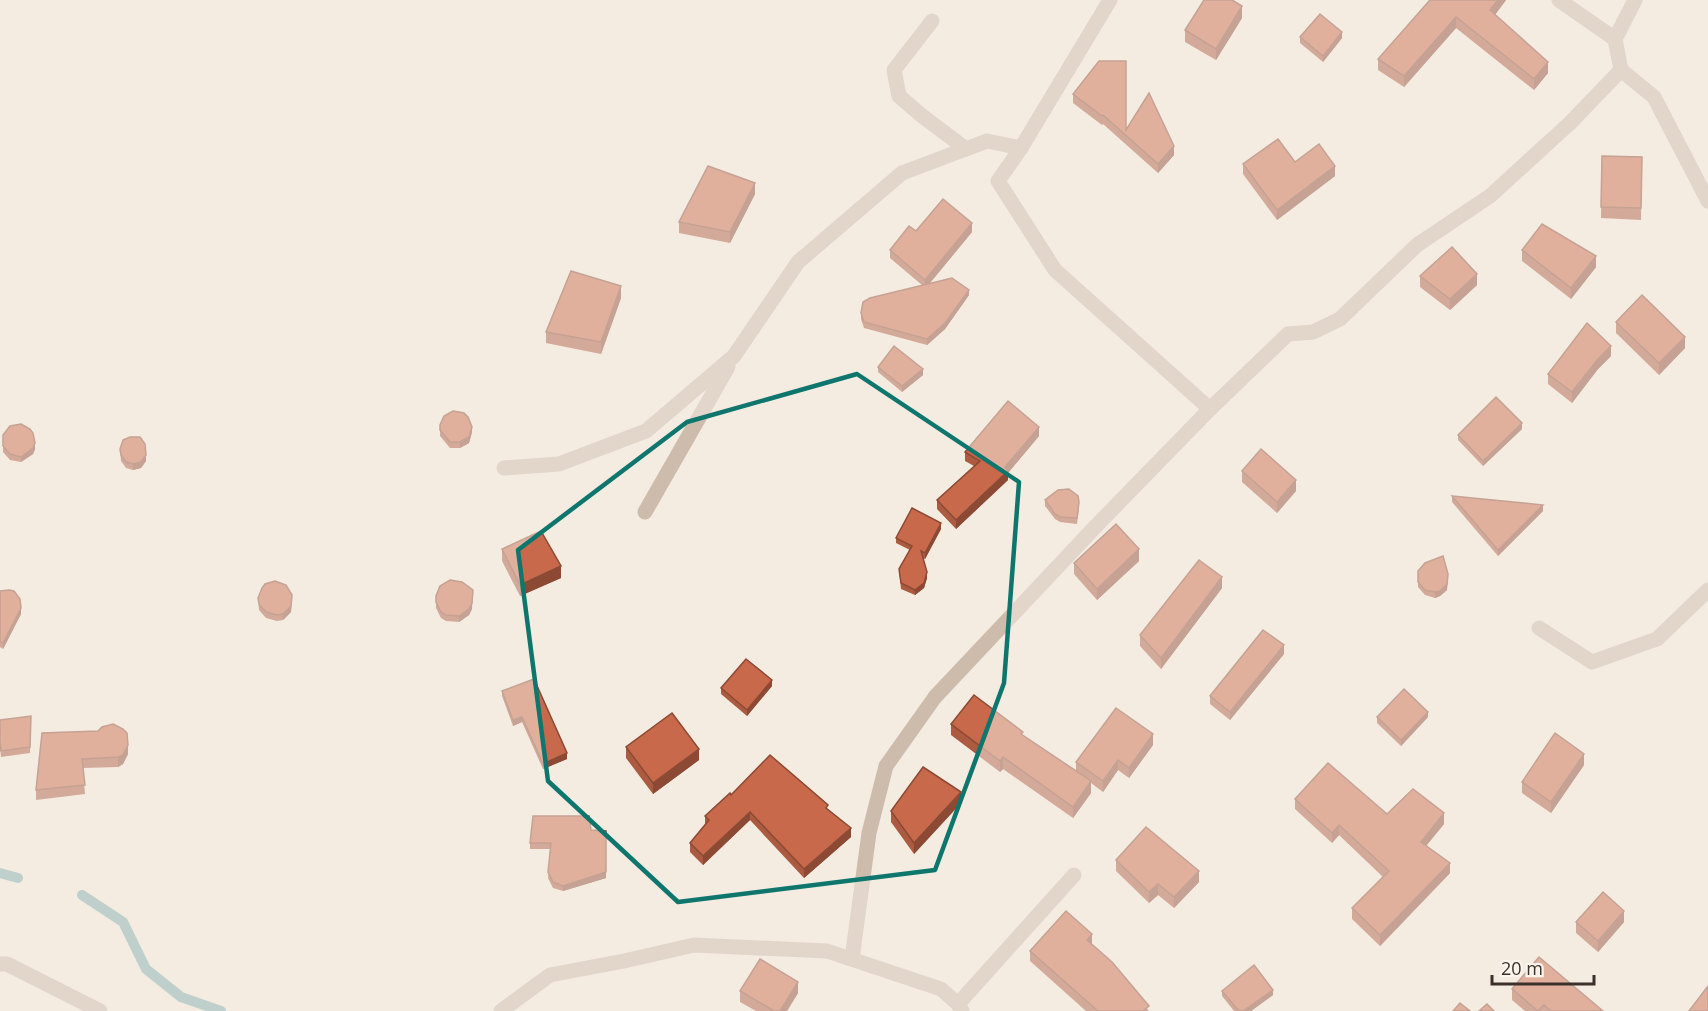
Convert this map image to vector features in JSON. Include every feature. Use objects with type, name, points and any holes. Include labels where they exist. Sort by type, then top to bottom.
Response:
[{"type":"street","points":[[1110,0],[1021,148],[998,181],[1055,270],[1210,409]]},
{"type":"street","points":[[1559,0],[1615,39]]},
{"type":"street","points":[[1635,0],[1615,39],[1621,70],[1654,98],[1708,201]]},
{"type":"street","points":[[932,21],[894,70],[899,96],[966,149]]},
{"type":"street","points":[[852,959],[869,833],[886,766],[935,697],[1210,409],[1288,334],[1313,332],[1340,319],[1417,245],[1490,196],[1570,123],[1621,70]]},
{"type":"street","points":[[645,512],[734,356],[798,262],[902,173],[987,141],[1021,148]]},
{"type":"street","points":[[504,468],[559,464],[646,430],[734,356]]},
{"type":"street","points":[[1539,628],[1592,662],[1657,639],[1708,590]]},
{"type":"street","points":[[501,1011],[550,975],[624,962],[694,945],[827,951],[942,989],[960,1007],[1074,875]]},
{"type":"street","points":[[0,964],[7,964],[99,1011]]},
{"type":"highlighted area","points":[[857,374],[1019,482],[1004,683],[935,870],[678,902],[548,781],[518,550],[687,422]]},
{"type":"building","points":[[1204,0],[1232,0],[1242,6],[1216,49],[1185,30]]},
{"type":"building","points":[[1430,0],[1498,0],[1490,10],[1548,62],[1534,79],[1456,17],[1404,76],[1378,59]]},
{"type":"building","points":[[1320,14],[1342,32],[1323,56],[1300,37]]},
{"type":"building","points":[[1099,61],[1126,61],[1126,130],[1149,93],[1174,146],[1158,164],[1103,115],[1073,94]]},
{"type":"building","points":[[1278,139],[1295,162],[1319,144],[1335,166],[1277,210],[1243,164]]},
{"type":"building","points":[[1602,156],[1642,157],[1641,208],[1601,207]]},
{"type":"building","points":[[708,166],[755,183],[730,232],[679,222]]},
{"type":"building","points":[[943,199],[972,223],[925,280],[890,250],[909,226],[916,231]]},
{"type":"building","points":[[1542,224],[1596,256],[1571,288],[1522,250]]},
{"type":"building","points":[[1452,247],[1477,274],[1450,299],[1420,276]]},
{"type":"building","points":[[571,271],[621,286],[601,342],[546,332]]},
{"type":"building","points":[[952,278],[969,290],[945,323],[927,339],[864,322],[861,313],[863,302],[870,298]]},
{"type":"building","points":[[1642,295],[1685,337],[1659,363],[1616,322]]},
{"type":"building","points":[[1587,323],[1611,346],[1572,392],[1548,374]]},
{"type":"building","points":[[894,346],[923,369],[902,386],[878,367]]},
{"type":"building","points":[[1496,397],[1522,423],[1483,461],[1458,435]]},
{"type":"building","points":[[1008,401],[1039,427],[1005,467],[1008,471],[956,520],[937,500],[980,461],[965,452]]},
{"type":"building","points":[[453,411],[464,413],[472,427],[469,437],[460,442],[450,442],[440,430],[444,416]]},
{"type":"building","points":[[21,424],[33,433],[35,443],[33,448],[21,457],[10,454],[3,446],[3,435],[10,426]]},
{"type":"building","points":[[140,437],[145,444],[146,455],[141,462],[133,464],[126,462],[121,455],[123,440]]},
{"type":"building","points":[[1261,449],[1296,480],[1277,502],[1242,471]]},
{"type":"building","points":[[1069,489],[1078,496],[1077,518],[1060,517],[1045,500],[1058,490]]},
{"type":"building","points":[[1452,496],[1543,505],[1498,550]]},
{"type":"building","points":[[912,508],[941,523],[925,553],[921,551],[927,572],[924,583],[915,590],[901,583],[899,569],[912,546],[896,538]]},
{"type":"building","points":[[1116,524],[1139,549],[1097,589],[1074,563]]},
{"type":"building","points":[[541,531],[561,566],[520,585],[502,549]]},
{"type":"building","points":[[1443,556],[1448,574],[1447,584],[1440,591],[1425,590],[1418,582],[1418,571],[1425,563]]},
{"type":"building","points":[[1199,560],[1222,577],[1161,658],[1140,635]]},
{"type":"building","points":[[450,580],[462,582],[473,590],[469,609],[459,616],[446,615],[441,612],[436,602],[440,586]]},
{"type":"building","points":[[275,581],[286,585],[292,595],[291,606],[283,614],[277,615],[266,612],[259,604],[258,598],[265,584]]},
{"type":"building","points":[[0,591],[14,591],[20,599],[21,608],[3,643],[0,641]]},
{"type":"building","points":[[1263,630],[1284,645],[1230,712],[1210,696]]},
{"type":"building","points":[[746,659],[772,680],[747,710],[721,688]]},
{"type":"building","points":[[534,679],[567,753],[543,764],[522,717],[513,720],[502,691]]},
{"type":"building","points":[[1404,689],[1428,712],[1401,740],[1377,717]]},
{"type":"building","points":[[974,695],[1023,732],[1021,734],[1091,781],[1073,807],[1003,757],[1000,761],[951,724]]},
{"type":"building","points":[[1116,708],[1153,734],[1129,768],[1118,760],[1103,781],[1076,762]]},
{"type":"building","points":[[672,713],[699,749],[653,783],[626,747]]},
{"type":"building","points":[[31,716],[30,747],[1,751],[0,720]]},
{"type":"building","points":[[113,724],[127,733],[128,745],[123,755],[82,759],[85,785],[36,790],[42,733],[98,731],[102,727]]},
{"type":"building","points":[[1555,733],[1584,754],[1551,802],[1522,782]]},
{"type":"building","points":[[770,755],[828,805],[826,808],[851,828],[804,869],[750,812],[703,856],[690,843],[709,820],[705,816],[730,793],[731,795]]},
{"type":"building","points":[[1328,763],[1387,814],[1413,789],[1444,813],[1421,842],[1450,863],[1380,935],[1352,908],[1389,871],[1339,825],[1332,833],[1295,799]]},
{"type":"building","points":[[923,767],[961,792],[914,843],[891,811]]},
{"type":"building","points":[[533,816],[589,816],[591,830],[606,831],[606,872],[563,886],[553,882],[548,872],[551,843],[530,843]]},
{"type":"building","points":[[1146,827],[1199,871],[1174,897],[1158,884],[1149,892],[1116,860]]},
{"type":"building","points":[[1603,892],[1624,911],[1598,941],[1576,922]]},
{"type":"building","points":[[1066,911],[1092,934],[1087,940],[1112,962],[1149,1006],[1143,1011],[1098,1011],[1030,951]]},
{"type":"building","points":[[1539,957],[1603,1011],[1551,1011],[1544,1005],[1538,1011],[1512,989]]},
{"type":"building","points":[[760,959],[798,982],[780,1011],[774,1011],[740,991]]},
{"type":"building","points":[[1254,965],[1273,990],[1243,1011],[1239,1011],[1222,991]]},
{"type":"building","points":[[1708,986],[1708,1011],[1689,1011]]},
{"type":"building","points":[[1460,1003],[1470,1011],[1453,1011]]},
{"type":"building","points":[[1487,1004],[1494,1011],[1479,1011]]},
{"type":"waterway","points":[[0,873],[18,878]]},
{"type":"waterway","points":[[82,895],[123,922],[146,969],[181,997],[221,1011]]}]
